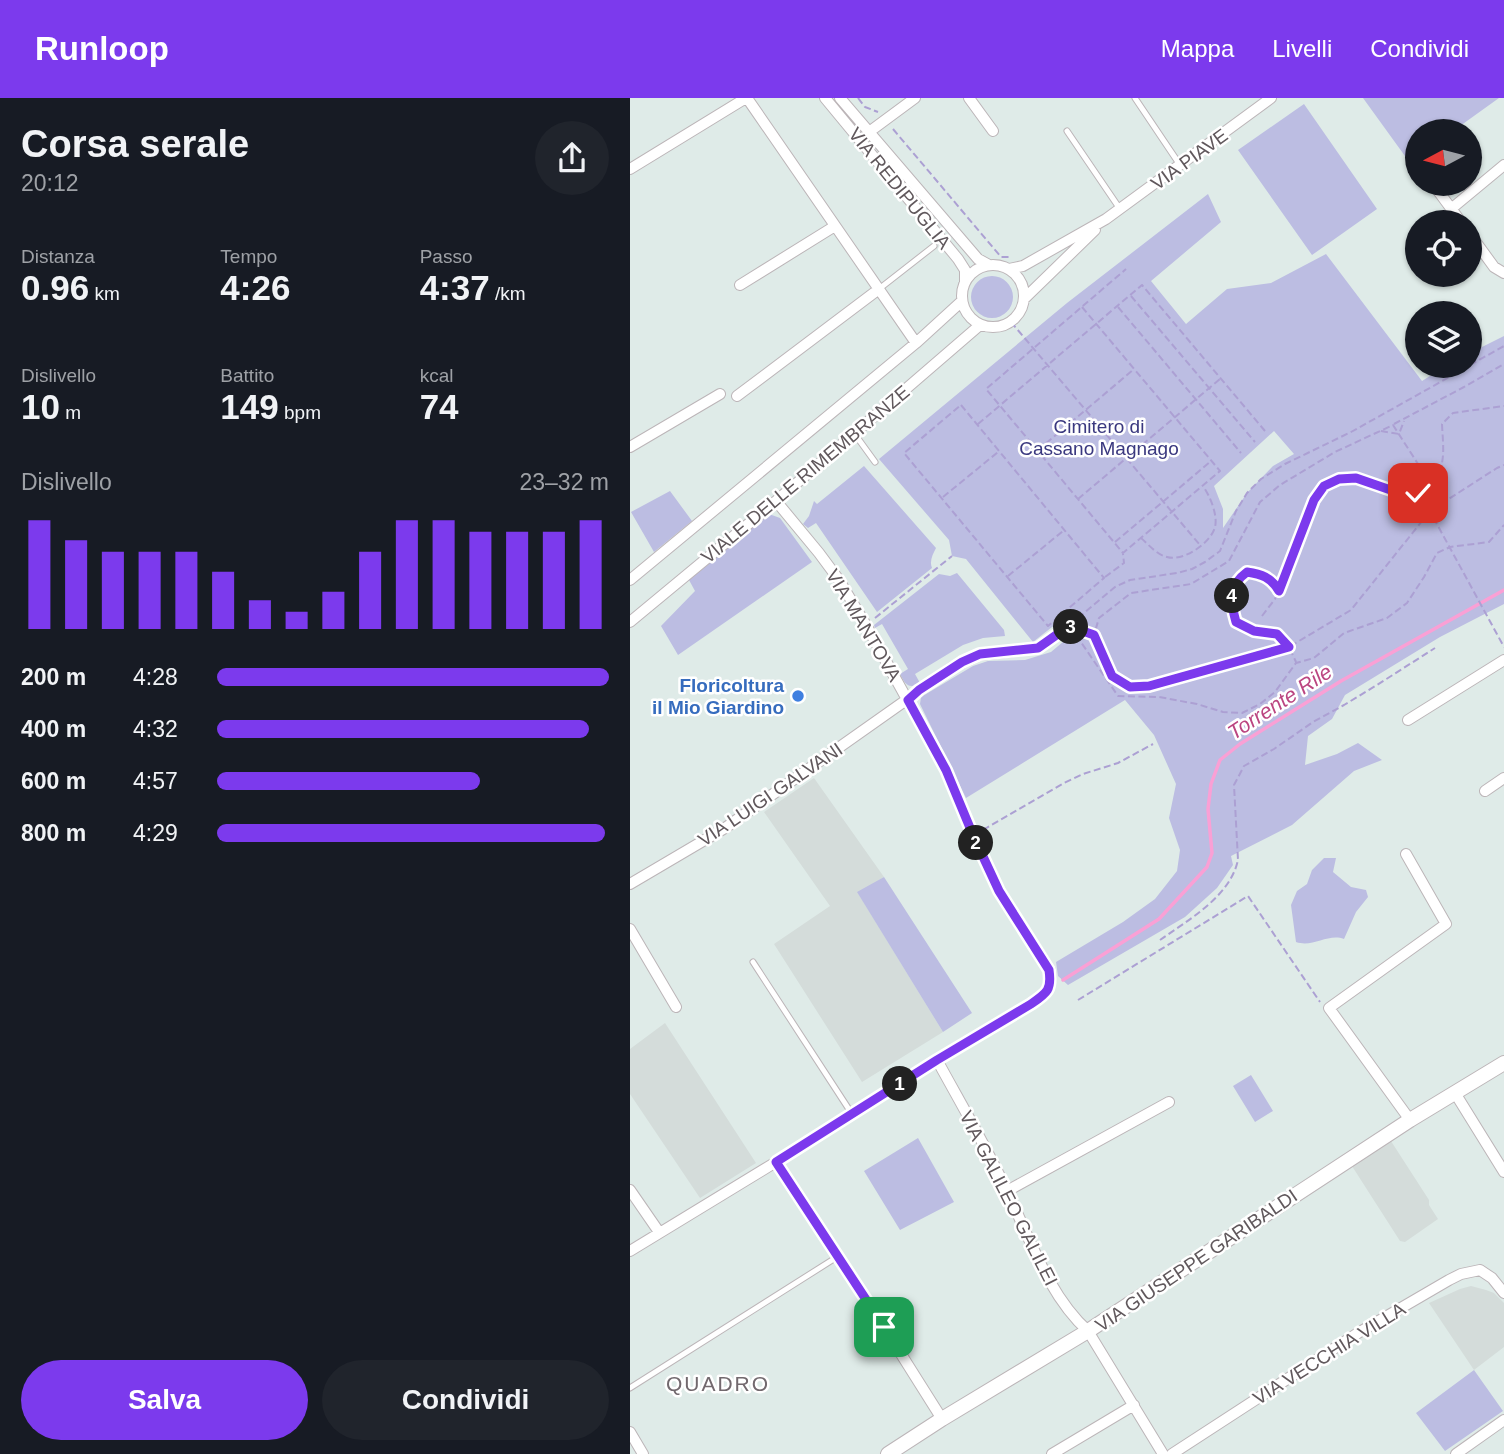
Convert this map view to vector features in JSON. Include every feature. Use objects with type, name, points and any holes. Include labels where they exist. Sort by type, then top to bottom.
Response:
[{"type":"street","points":[[630,169],[747,98],[916,343]]},
{"type":"street","name":"VIA REDIPUGLIA","points":[[825,98],[958,259],[965,270],[965,282]]},
{"type":"street","name":"VIA REDIPUGLIA","points":[[840,98],[978,259],[989,265]]},
{"type":"street","name":"VIA REDIPUGLIA","points":[[869,132],[915,98]]},
{"type":"street","points":[[969,98],[993,131]]},
{"type":"street","name":"VIA PIAVE","points":[[1009,270],[1023,266],[1106,219],[1271,98]]},
{"type":"street","points":[[1442,196],[1451,209],[1504,165]]},
{"type":"street","name":"VIA PIAVE","points":[[1024,299],[1106,219]]},
{"type":"street","points":[[740,285],[835,226]]},
{"type":"street","points":[[1482,250],[1494,267],[1504,273]]},
{"type":"street","points":[[989,265],[999,266],[1017,276],[1024,299],[1021,309],[1011,322],[996,327],[980,324],[968,315],[962,301],[965,282],[971,274],[989,265]]},
{"type":"street","points":[[737,396],[879,289]]},
{"type":"street","name":"VIALE DELLE RIMEMBRANZE","points":[[630,580],[916,343],[962,301]]},
{"type":"street","name":"VIALE DELLE RIMEMBRANZE","points":[[630,622],[776,501],[980,324]]},
{"type":"street","points":[[630,447],[720,394]]},
{"type":"street","name":"VIA MANTOVA","points":[[776,501],[832,571],[866,625],[946,770],[999,891],[1049,970],[1051,982],[1046,994],[937,1060]]},
{"type":"street","name":"VIA LUIGI GALVANI","points":[[630,884],[725,828],[962,662],[980,654],[1038,648],[1069,626]]},
{"type":"street","points":[[1408,720],[1504,660]]},
{"type":"street","points":[[1485,791],[1504,778]]},
{"type":"street","points":[[1406,854],[1446,924],[1329,1008],[1410,1120]]},
{"type":"street","points":[[630,929],[676,1007]]},
{"type":"street","points":[[630,1251],[937,1060]]},
{"type":"street","name":"VIA GALILEO GALILEI","points":[[937,1060],[1007,1191],[1023,1229],[1051,1282],[1079,1323],[1088,1331],[1163,1454]]},
{"type":"street","name":"VIA GIUSEPPE GARIBALDI","points":[[888,1454],[906,1449],[942,1419],[1088,1331],[1410,1120],[1504,1063]]},
{"type":"street","points":[[1455,1093],[1504,1172]]},
{"type":"street","points":[[1007,1191],[1170,1102]]},
{"type":"street","points":[[776,1162],[942,1419]]},
{"type":"street","points":[[630,1190],[659,1233]]},
{"type":"street","name":"VIA VECCHIA VILLA","points":[[1172,1454],[1358,1334],[1461,1274],[1480,1270],[1492,1278],[1504,1293]]},
{"type":"street","points":[[1052,1454],[1134,1405]]},
{"type":"street","points":[[1456,1454],[1504,1420]]},
{"type":"street","points":[[630,1432],[643,1454]]},
{"type":"lane","points":[[1135,98],[1180,165]]},
{"type":"lane","points":[[1067,131],[1120,209]]},
{"type":"lane","points":[[879,289],[934,246]]},
{"type":"lane","points":[[854,433],[875,462]]},
{"type":"lane","points":[[753,962],[852,1114]]},
{"type":"lane","points":[[630,1388],[837,1257]]},
{"type":"path","points":[[858,98],[865,107],[879,112],[1001,257],[1017,257],[1023,266]]},
{"type":"path","points":[[1104,578],[961,405],[904,453],[1048,626],[1124,563],[1123,552],[986,389],[1126,269]]},
{"type":"path","points":[[977,425],[1142,285],[1265,431]]},
{"type":"path","points":[[1130,295],[1255,442]]},
{"type":"path","points":[[1117,306],[1241,453]]},
{"type":"path","points":[[1082,307],[1220,471],[1123,552]]},
{"type":"path","points":[[1011,322],[1200,545]]},
{"type":"path","points":[[1482,358],[1504,346]]},
{"type":"path","points":[[1504,364],[1393,425],[1335,452],[1280,485],[1260,502],[1229,561],[1191,584],[1131,593],[1099,618],[1094,635],[1112,676],[1130,687],[1149,686],[1289,647],[1351,610],[1430,511],[1504,465]]},
{"type":"path","points":[[1037,451],[1134,369]]},
{"type":"path","points":[[1078,499],[1221,378]]},
{"type":"path","points":[[1069,626],[1115,587],[1130,580],[1192,569],[1205,562],[1220,551],[1236,511],[1247,493],[1261,479],[1446,378]]},
{"type":"path","points":[[1262,616],[1279,591],[1314,500],[1324,486],[1339,479],[1356,478],[1405,495],[1418,493],[1436,480],[1444,455],[1442,424],[1453,413],[1504,406]]},
{"type":"path","points":[[1399,434],[1404,419]]},
{"type":"path","points":[[1393,425],[1427,478],[1426,504],[1504,647]]},
{"type":"path","points":[[1380,431],[1399,434]]},
{"type":"path","points":[[942,499],[999,451]]},
{"type":"path","points":[[1115,543],[1211,461]]},
{"type":"path","points":[[1140,538],[1166,557],[1177,558],[1187,555],[1210,537],[1216,526],[1215,514],[1203,485]]},
{"type":"path","points":[[1069,626],[1118,696],[1159,697],[1223,712],[1242,713],[1275,692],[1296,663],[1314,658],[1344,633],[1387,618],[1406,603],[1437,553],[1450,547],[1489,542],[1504,525]]},
{"type":"path","points":[[1007,577],[1064,530]]},
{"type":"path","points":[[866,625],[952,556]]},
{"type":"path","points":[[1279,591],[1270,579],[1247,572],[1237,579],[1233,589],[1232,606],[1236,622],[1254,631],[1277,634],[1289,647],[1296,663]]},
{"type":"path","points":[[1069,626],[1094,635]]},
{"type":"path","points":[[1160,940],[1216,898],[1235,872],[1238,860],[1234,786],[1244,766],[1435,648]]},
{"type":"path","points":[[973,835],[1064,783],[1118,763],[1153,744]]},
{"type":"path","points":[[1078,1000],[1248,896],[1322,1004],[1329,1008]]},
{"type":"shaded area","points":[[814,778],[884,877],[858,893],[943,1032],[862,1082],[774,944],[830,906],[764,812]]},
{"type":"shaded area","points":[[665,1023],[756,1163],[700,1198],[630,1094],[630,1049]]},
{"type":"shaded area","points":[[1389,1138],[1429,1200],[1429,1205],[1438,1219],[1405,1242],[1400,1241],[1350,1163]]},
{"type":"shaded area","points":[[1471,1286],[1494,1293],[1504,1303],[1504,1347],[1474,1370],[1429,1303]]},
{"type":"green space","points":[[1363,98],[1499,98],[1470,119],[1405,119],[1405,156]]},
{"type":"green space","points":[[1304,104],[1377,209],[1312,255],[1238,150]]},
{"type":"green space","name":"Cimitero di Cassano Magnago","points":[[1208,194],[1221,222],[1151,281],[1186,324],[1227,289],[1271,283],[1326,254],[1405,359],[1405,378],[1420,378],[1422,381],[1427,378],[1482,378],[1482,347],[1504,336],[1504,604],[1440,637],[1345,695],[1332,719],[1308,736],[1305,765],[1337,754],[1358,743],[1382,760],[1354,771],[1292,825],[1231,856],[1233,865],[1217,888],[1185,917],[1068,985],[1058,976],[1056,962],[1123,922],[1155,899],[1177,871],[1180,850],[1169,818],[1176,784],[1154,735],[1125,700],[966,798],[920,704],[921,697],[973,666],[988,661],[1025,660],[1051,652],[1070,636],[1075,638],[1061,620],[1033,642],[966,559],[952,556],[949,540],[879,459],[1067,303]],"holes":[[[1274,431],[1294,454],[1273,466],[1247,493],[1223,528],[1223,509],[1214,486]]]},
{"type":"green space","points":[[992,276],[1007,282],[1013,297],[1007,312],[992,318],[977,312],[971,297],[977,282]]},
{"type":"green space","points":[[864,466],[936,548],[931,560],[932,568],[877,612],[816,523],[808,528],[803,524],[814,501],[817,504]]},
{"type":"green space","points":[[670,491],[692,521],[654,552],[631,512]]},
{"type":"green space","points":[[769,514],[780,518],[812,562],[678,655],[661,626],[695,591],[689,580]]},
{"type":"green space","points":[[957,573],[1004,630],[1005,636],[983,638],[963,645],[915,674],[920,683],[908,685],[900,674],[908,669],[882,624],[875,628],[874,625],[939,574],[950,576]]},
{"type":"green space","points":[[1324,858],[1336,858],[1333,872],[1351,887],[1366,890],[1368,897],[1356,912],[1344,939],[1296,942],[1291,905],[1297,891],[1307,884],[1312,870]]},
{"type":"green space","points":[[884,877],[972,1013],[943,1032],[857,892]]},
{"type":"green space","points":[[1251,1075],[1273,1111],[1255,1122],[1233,1086]]},
{"type":"green space","points":[[918,1138],[954,1202],[900,1230],[864,1171]]},
{"type":"green space","points":[[1474,1370],[1503,1411],[1445,1451],[1416,1413]]},
{"type":"waterway","name":"Torrente Rile","points":[[1063,980],[1159,919],[1207,867],[1212,853],[1208,809],[1211,784],[1220,760],[1240,744],[1341,681],[1504,590]]},
{"type":"place","name":"Floricoltura il Mio Giardino","points":[[798,696]]},
{"type":"district","name":"QUADRO","points":[[718,1384]]},
{"type":"route","points":[[884,1327],[776,1162],[1031,1004],[1046,994],[1051,982],[1049,970],[999,891],[946,770],[908,700],[962,662],[980,654],[1038,648],[1069,626],[1094,635],[1112,676],[1130,687],[1149,686],[1289,647],[1277,634],[1254,631],[1236,622],[1232,606],[1233,589],[1237,579],[1247,572],[1260,574],[1270,579],[1279,591],[1314,500],[1324,486],[1339,479],[1356,478],[1405,495],[1418,493]]}]
